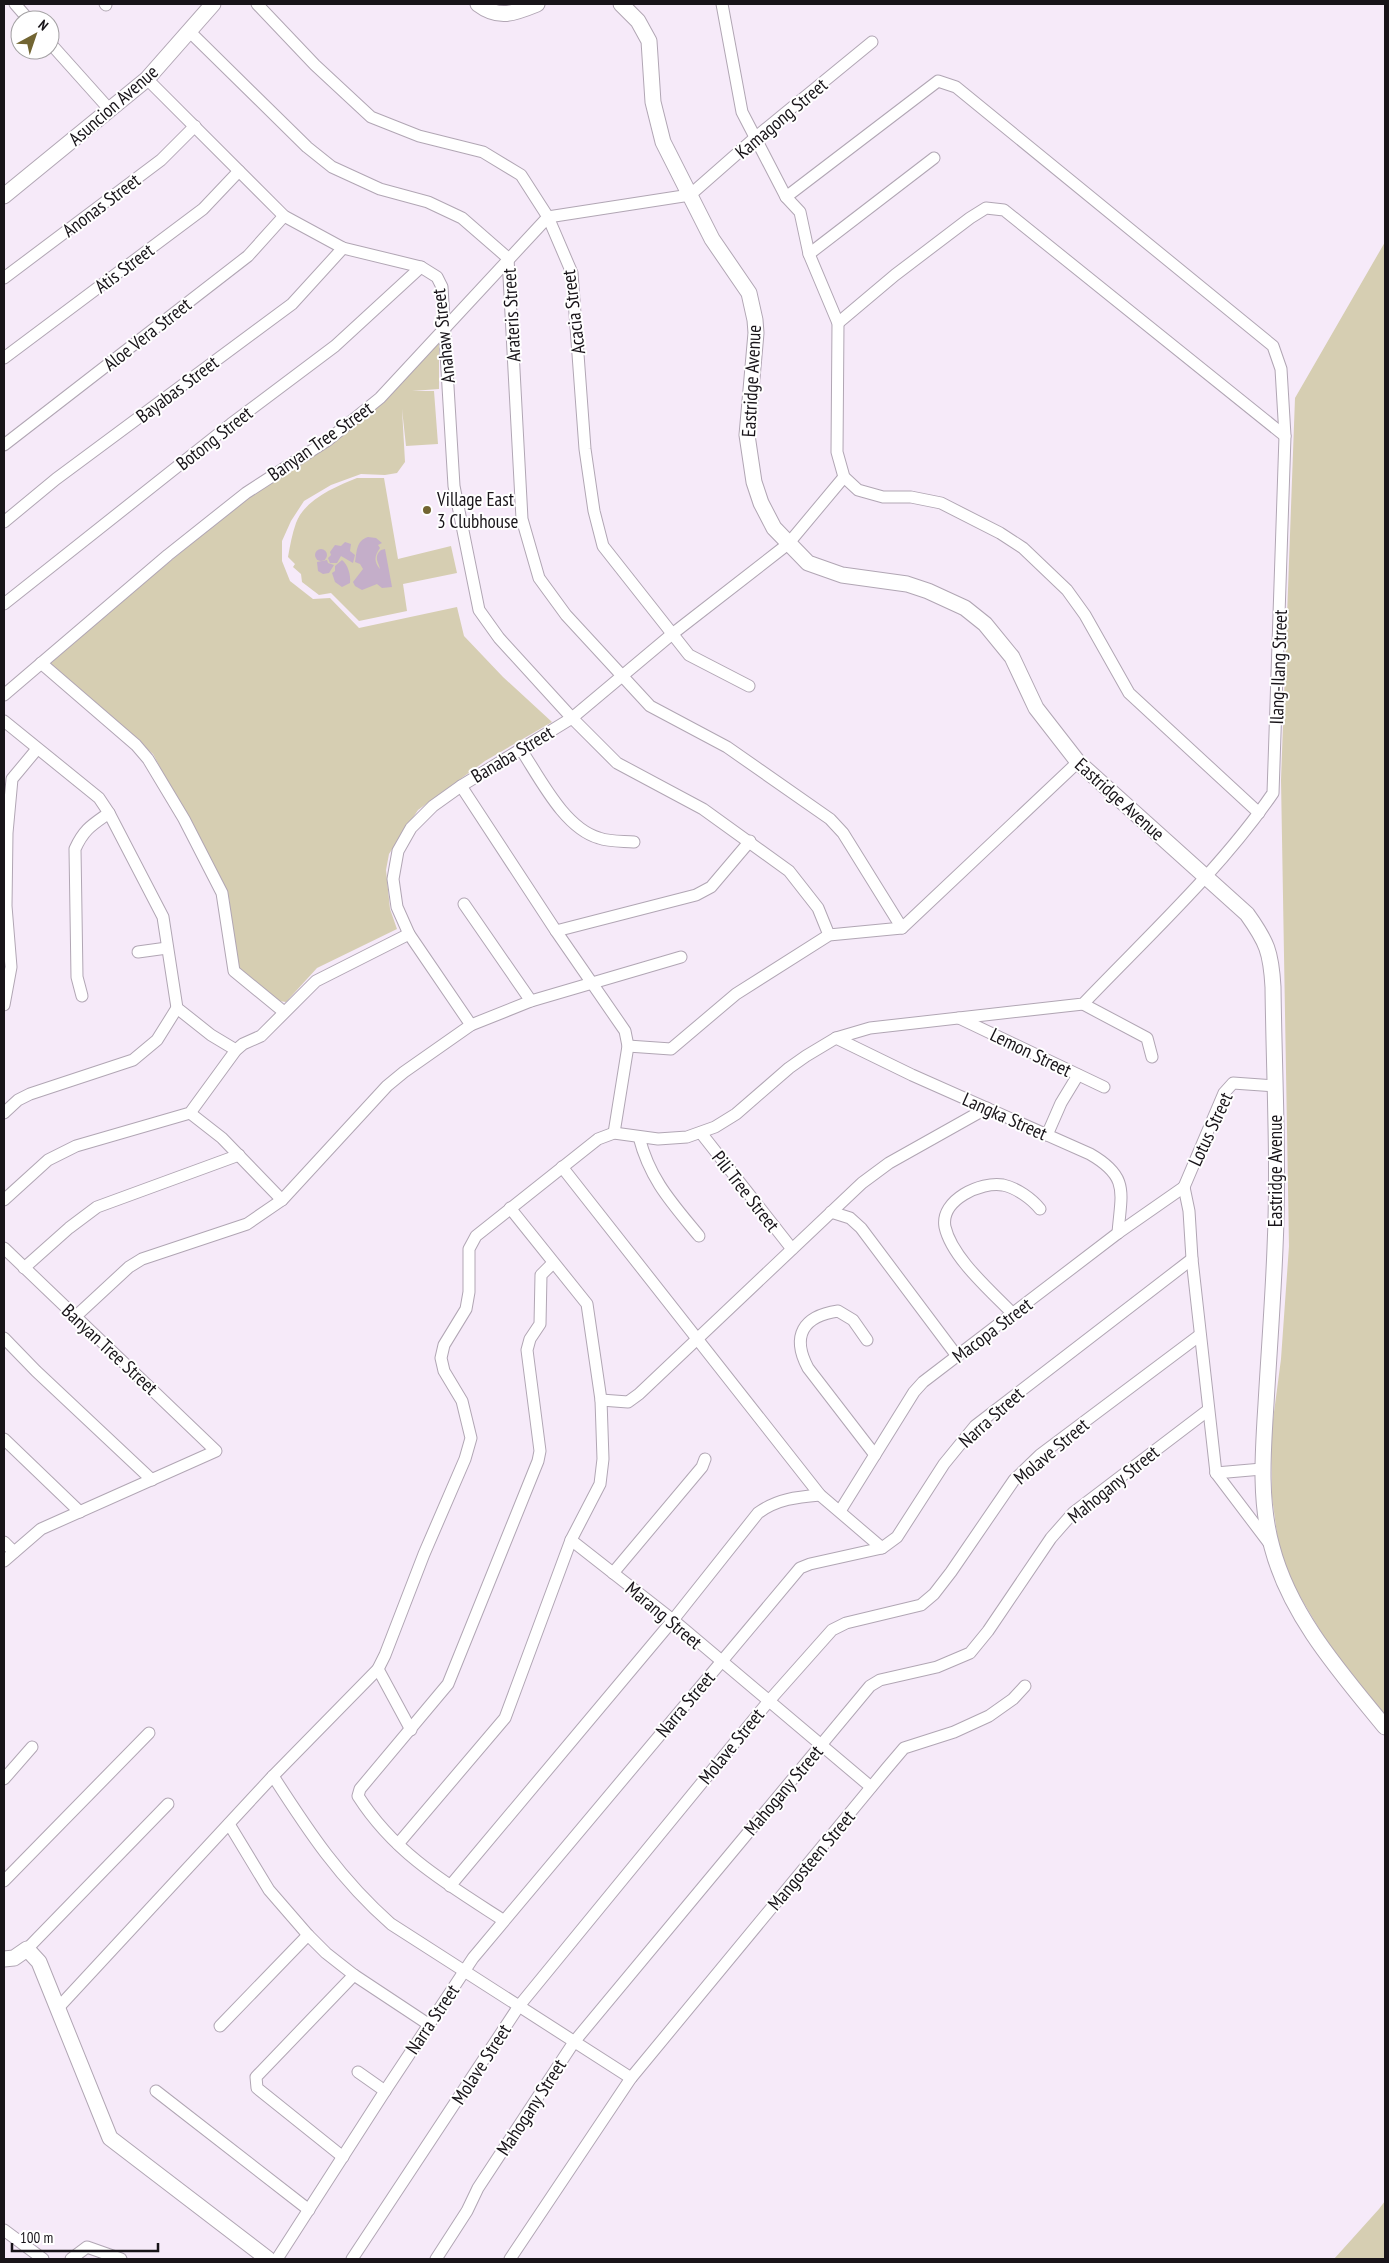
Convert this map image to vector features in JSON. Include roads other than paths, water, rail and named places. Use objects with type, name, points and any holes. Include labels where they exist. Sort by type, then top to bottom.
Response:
[{"type":"street","name":"Asuncion Avenue","points":[[4,196],[147,78],[213,4]]},
{"type":"street","name":"Acacia Street","points":[[257,4],[315,65],[371,117],[418,136],[484,152],[521,175],[548,217],[572,273],[585,449],[594,510],[603,546],[689,655],[749,686]]},
{"type":"street","points":[[478,4],[485,9],[504,15],[537,4]]},
{"type":"street","name":"Eastridge Avenue","points":[[622,4],[638,21],[649,42],[653,102],[663,142],[712,239],[749,293],[756,333],[747,435],[750,460],[760,503],[770,524],[808,563],[842,575],[907,584],[928,591],[965,608],[985,624],[1012,656],[1036,708],[1078,762],[1206,875],[1247,914],[1263,936],[1271,962],[1277,1180],[1275,1249],[1262,1469],[1272,1546],[1284,1582],[1303,1616],[1329,1657],[1385,1727]]},
{"type":"street","points":[[722,4],[742,112],[786,197],[800,212],[809,254],[838,323],[836,452],[844,477],[858,490],[882,497],[910,497],[941,503],[1000,532],[1023,548],[1067,590],[1085,615],[1129,693],[1259,813]]},
{"type":"street","name":"Arateris Street","points":[[189,31],[307,147],[332,167],[380,189],[428,202],[462,218],[508,258],[522,519],[539,578],[566,615],[650,706],[727,747],[830,819],[843,833],[902,928]]},
{"type":"street","name":"Kamagong Street","points":[[690,195],[756,137],[872,42]]},
{"type":"street","points":[[60,54],[110,110]]},
{"type":"street","name":"Anahaw Street","points":[[147,78],[284,216],[343,248],[420,267],[437,278],[442,287],[454,486],[478,610],[499,638],[572,718],[617,763],[702,808],[789,871],[818,908],[829,935]]},
{"type":"street","name":"Ilang-Ilang Street","points":[[786,197],[938,81],[956,87],[1273,346],[1281,369],[1285,436],[1273,793],[1259,813],[1206,875],[1083,1004]]},
{"type":"street","name":"Anonas Street","points":[[4,278],[161,160],[194,126]]},
{"type":"street","points":[[809,254],[934,158]]},
{"type":"street","name":"Atis Street","points":[[4,358],[203,209],[239,171]]},
{"type":"street","points":[[548,217],[690,195]]},
{"type":"street","points":[[838,323],[895,275],[970,218],[986,208],[1004,210],[1285,436]]},
{"type":"street","name":"Aloe Vera Street","points":[[4,445],[248,256],[284,216]]},
{"type":"street","name":"Banyan Tree Street","points":[[4,695],[160,562],[246,493],[328,440],[380,398],[548,217]]},
{"type":"street","name":"Bayabas Street","points":[[4,522],[64,474],[292,304],[343,248]]},
{"type":"street","name":"Botong Street","points":[[4,604],[231,424],[335,346],[420,267]]},
{"type":"street","name":"Banaba Street","points":[[471,1025],[409,934],[397,907],[393,879],[398,851],[412,828],[433,806],[461,786],[520,748],[572,718],[672,635],[788,544],[844,477]]},
{"type":"street","points":[[41,663],[136,746],[148,759],[184,819],[222,893],[234,971],[284,1012]]},
{"type":"street","points":[[4,721],[98,798],[109,813],[163,917],[177,1008],[157,1040],[133,1060],[30,1094],[18,1100],[4,1113]]},
{"type":"street","points":[[520,748],[565,815],[581,830],[600,839],[634,842]]},
{"type":"street","points":[[4,1005],[11,967],[6,896],[7,833],[12,779],[37,749]]},
{"type":"street","points":[[628,1046],[671,1049],[736,994],[829,935],[902,928],[1078,762]]},
{"type":"street","points":[[461,786],[556,931],[625,1031],[628,1046],[614,1133]]},
{"type":"street","points":[[82,996],[77,977],[75,849],[82,834],[88,827],[109,813]]},
{"type":"street","points":[[556,931],[696,895],[711,887],[750,841]]},
{"type":"street","points":[[464,904],[531,1001]]},
{"type":"street","points":[[4,1200],[48,1160],[76,1146],[190,1113],[236,1050],[242,1044],[261,1036],[316,981],[409,934]]},
{"type":"street","points":[[138,952],[167,948]]},
{"type":"street","points":[[75,1318],[129,1267],[142,1259],[247,1224],[282,1200],[387,1086],[471,1025],[531,1001],[594,984],[631,970],[681,957]]},
{"type":"street","points":[[58,2008],[273,1776],[378,1669],[424,1554],[466,1458],[471,1438],[462,1401],[444,1371],[441,1358],[444,1345],[466,1309],[469,1292],[469,1249],[476,1236],[598,1139],[614,1133],[658,1139],[687,1138],[715,1128],[736,1114],[788,1068],[836,1038],[870,1028],[1083,1004],[1147,1038],[1152,1057]]},
{"type":"street","points":[[177,1008],[212,1035],[236,1050]]},
{"type":"street","name":"Lemon Street","points":[[959,1018],[1104,1087]]},
{"type":"street","name":"Langka Street","points":[[836,1038],[1104,1162],[1115,1174],[1122,1187],[1118,1233]]},
{"type":"street","points":[[1047,1135],[1061,1103],[1078,1075]]},
{"type":"street","name":"Lotus Street","points":[[1184,1187],[1224,1093],[1229,1086],[1233,1083],[1274,1086]]},
{"type":"street","points":[[600,1400],[628,1402],[862,1183],[889,1163],[987,1108]]},
{"type":"street","points":[[190,1113],[222,1138],[282,1200]]},
{"type":"street","name":"Pili Tree Street","points":[[701,1133],[792,1249]]},
{"type":"street","points":[[639,1137],[648,1167],[658,1185],[699,1236]]},
{"type":"street","points":[[24,1268],[96,1207],[239,1156]]},
{"type":"street","points":[[562,1168],[820,1495],[882,1548]]},
{"type":"street","points":[[1012,1314],[955,1251],[945,1225],[948,1209],[962,1195],[982,1185],[1003,1185],[1032,1199],[1040,1209]]},
{"type":"street","points":[[1184,1187],[1189,1210],[1207,1411],[1216,1473],[1272,1546]]},
{"type":"street","name":"Macopa Street","points":[[840,1511],[914,1392],[923,1382],[1118,1233],[1184,1187]]},
{"type":"street","points":[[398,1844],[505,1718],[571,1540],[600,1484],[602,1459],[600,1400],[588,1304],[510,1208]]},
{"type":"street","points":[[831,1212],[850,1218],[861,1228],[957,1356]]},
{"type":"street","name":"Banyan Tree Street","points":[[4,1248],[75,1318],[144,1380],[216,1450],[152,1480]]},
{"type":"street","name":"Narra Street","points":[[277,2259],[428,2024],[503,1920],[800,1568],[810,1564],[882,1548],[902,1531],[944,1464],[976,1426],[1192,1259]]},
{"type":"street","points":[[503,1920],[417,1863],[368,1812],[358,1796],[360,1789],[448,1684],[538,1461],[540,1451],[527,1350],[530,1339],[540,1324],[541,1275],[553,1263]]},
{"type":"street","points":[[866,1340],[853,1320],[838,1311],[820,1313],[808,1323],[799,1339],[800,1353],[808,1368],[875,1455]]},
{"type":"street","name":"Molave Street","points":[[352,2259],[519,2006],[768,1702],[832,1630],[846,1623],[921,1605],[934,1594],[1014,1480],[1040,1455],[1200,1335]]},
{"type":"street","points":[[4,1338],[36,1371],[152,1480],[41,1529],[4,1561]]},
{"type":"street","name":"Mahogany Street","points":[[436,2259],[467,2211],[478,2188],[574,2042],[870,1686],[880,1680],[937,1667],[970,1653],[988,1631],[1051,1538],[1073,1512],[1207,1411]]},
{"type":"street","points":[[4,1439],[80,1512]]},
{"type":"street","points":[[613,1572],[702,1467],[705,1459]]},
{"type":"street","points":[[1216,1473],[1262,1469]]},
{"type":"street","points":[[450,1886],[673,1620],[758,1513],[771,1504],[796,1497],[820,1495]]},
{"type":"street","name":"Marang Street","points":[[571,1540],[673,1620],[720,1662],[871,1787]]},
{"type":"street","points":[[4,1542],[14,1552]]},
{"type":"street","points":[[378,1669],[411,1730]]},
{"type":"street","name":"Mangosteen Street","points":[[510,2259],[631,2078],[904,1748],[954,1732],[989,1716],[1013,1699],[1025,1686]]},
{"type":"street","points":[[4,1881],[149,1733]]},
{"type":"street","points":[[4,1780],[32,1747]]},
{"type":"street","points":[[273,1776],[315,1842],[363,1900],[391,1924],[631,2078]]},
{"type":"street","points":[[4,1959],[14,1958],[27,1949],[168,1804]]},
{"type":"street","points":[[229,1824],[269,1890],[308,1935],[326,1953],[354,1974],[428,2024]]},
{"type":"street","points":[[220,2026],[308,1935]]},
{"type":"street","points":[[27,1949],[39,1962],[110,2138],[268,2259]]},
{"type":"street","points":[[343,2157],[257,2088],[256,2077],[354,1974]]},
{"type":"street","points":[[358,2072],[385,2091]]},
{"type":"street","points":[[156,2091],[309,2210]]},
{"type":"street","points":[[4,2230],[43,2259]]},
{"type":"street","points":[[71,2259],[87,2247],[121,2259]]},
{"type":"place","name":"Village East 3 Clubhouse","points":[[427,510]]}]
